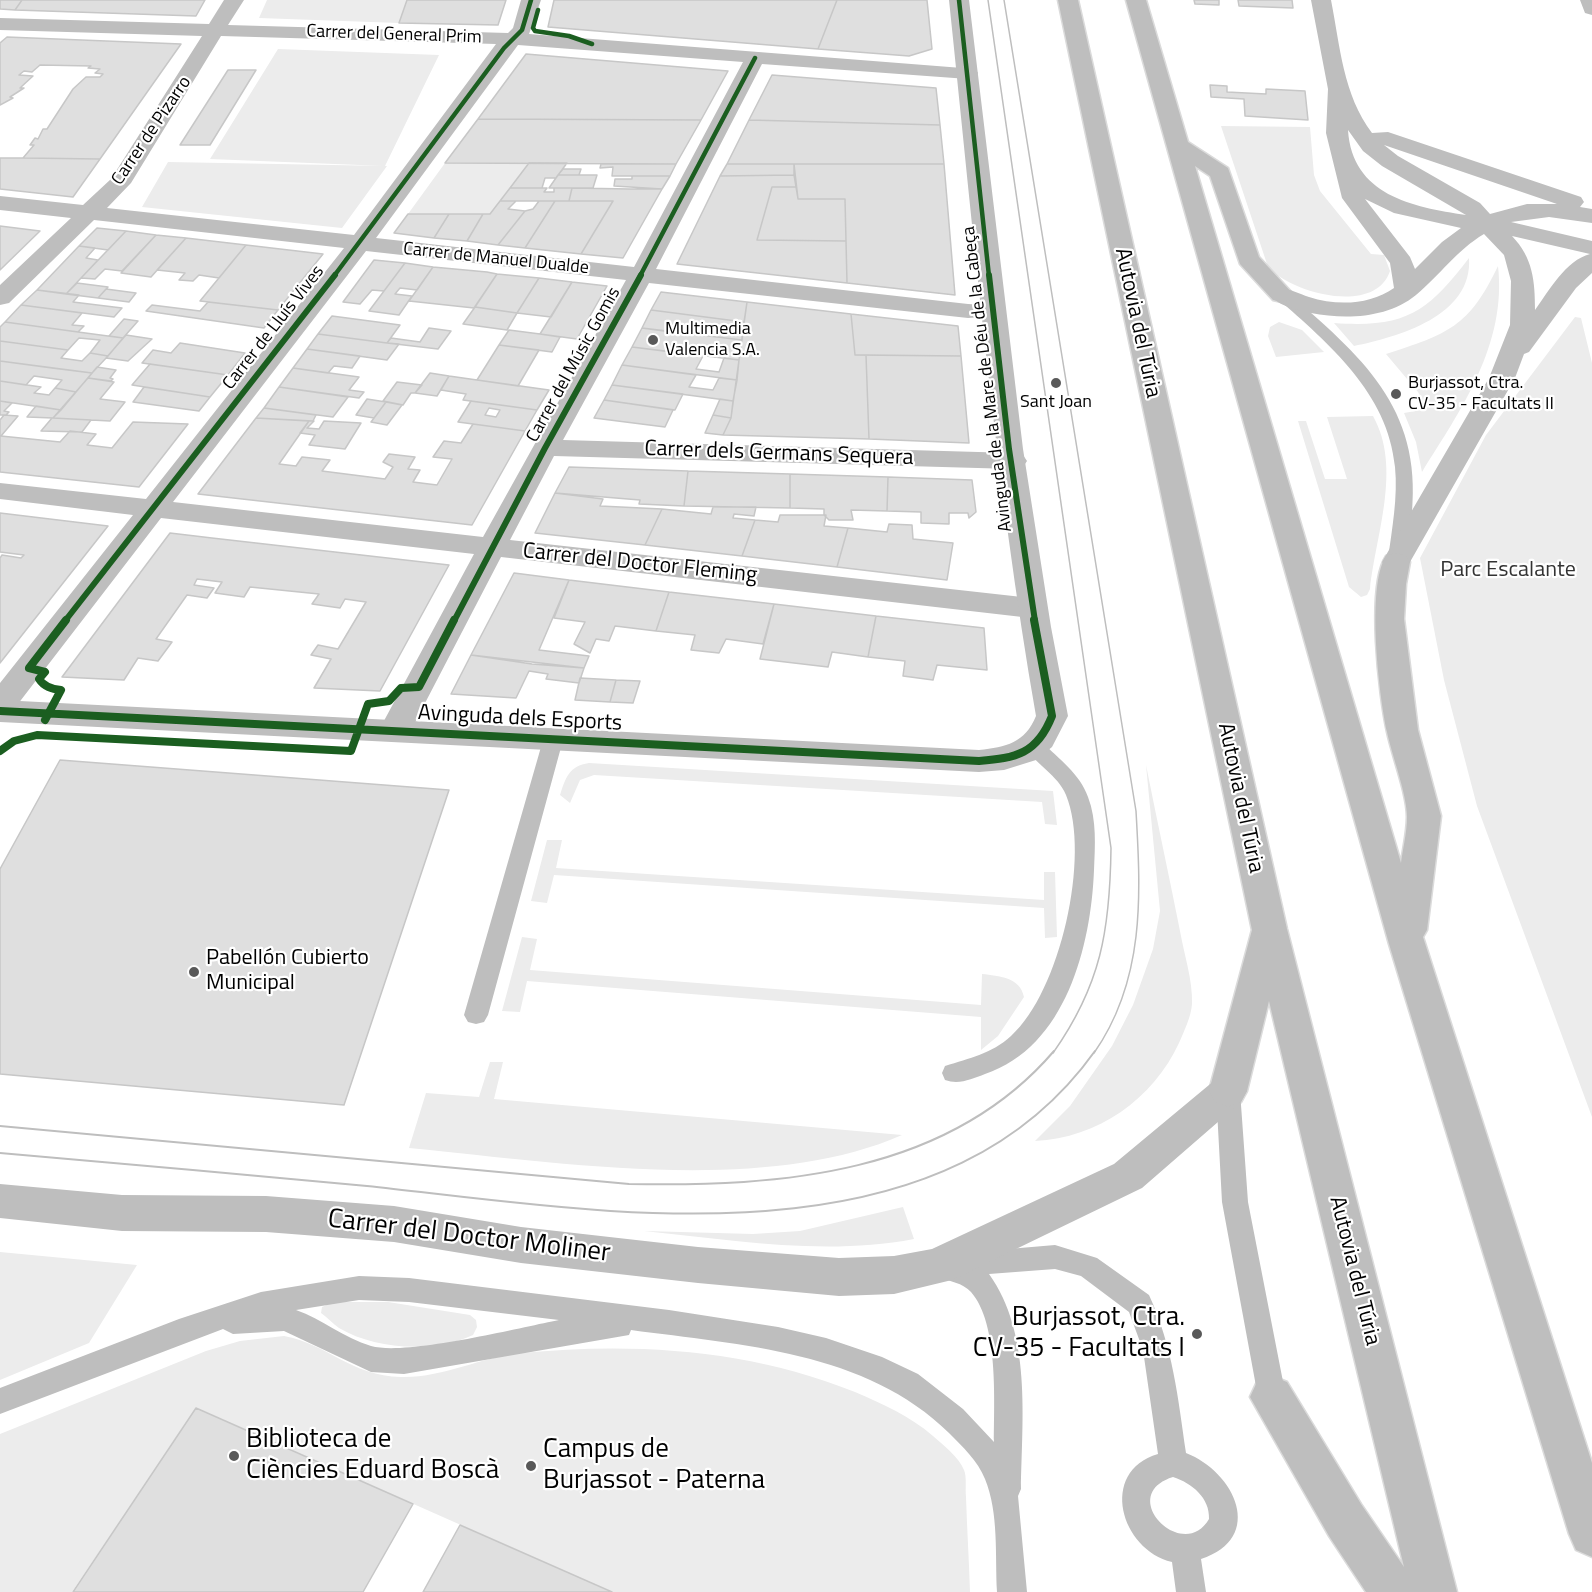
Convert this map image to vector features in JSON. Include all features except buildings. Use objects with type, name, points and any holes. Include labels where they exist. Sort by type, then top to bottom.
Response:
[{"type":"main road","name":"Carrer de Pizarro","points":[[0,298],[120,183],[217,31],[234,0]]},
{"type":"main road","name":"Carrer de Lluís Vives","points":[[0,705],[360,243],[522,30],[531,0]]},
{"type":"main road","name":"Avinguda de la Mare de Déu de la Cabeça","points":[[959,0],[993,311],[1031,608],[1052,716],[1047,733],[1035,747]]},
{"type":"main road","name":"Autovia del Túria","points":[[1068,0],[1269,929],[1434,1592]]},
{"type":"main road","points":[[1136,0],[1407,944],[1592,1534]]},
{"type":"main road","points":[[1321,0],[1338,89],[1337,133],[1347,171],[1358,206],[1402,262],[1407,290]]},
{"type":"main road","points":[[1590,0],[1592,9]]},
{"type":"main road","name":"Carrer del General Prim","points":[[1,24],[513,39],[968,73]]},
{"type":"main road","name":"Carrer del Músic Gomis","points":[[395,730],[545,448],[642,274],[755,58]]},
{"type":"main road","points":[[1338,89],[1368,130],[1377,136],[1412,150],[1547,192],[1592,210]]},
{"type":"main road","points":[[1338,89],[1353,122],[1371,146],[1390,161],[1472,208],[1515,253],[1523,281],[1522,325],[1507,366]]},
{"type":"main road","points":[[1177,145],[1220,173],[1248,259],[1268,283],[1282,295],[1302,305],[1338,309],[1378,304],[1395,299],[1452,245],[1505,216],[1537,210],[1592,216]]},
{"type":"main road","points":[[1347,171],[1366,191],[1402,208],[1520,230],[1592,248]]},
{"type":"main road","name":"Carrer de Manuel Dualde","points":[[0,203],[968,311],[993,311]]},
{"type":"main road","points":[[1520,230],[1592,237]]},
{"type":"main road","points":[[1407,944],[1424,816],[1402,730],[1389,619],[1391,584],[1396,562],[1507,366],[1563,288],[1592,261]]},
{"type":"main road","name":"Carrer dels Germans Sequera","points":[[545,448],[1013,460]]},
{"type":"main road","name":"Carrer del Doctor Fleming","points":[[0,491],[1031,608]]},
{"type":"main road","name":"Avinguda dels Esports","points":[[0,711],[979,761],[1010,759],[1035,747]]},
{"type":"main road","points":[[1228,1090],[1269,929]]},
{"type":"main road","name":"Carrer del Doctor Moliner","points":[[0,1201],[122,1212],[266,1214],[394,1224],[521,1245],[698,1265],[839,1277],[894,1275],[937,1267],[1128,1176],[1228,1090]]},
{"type":"main road","points":[[1272,1397],[1345,1520],[1394,1592]]},
{"type":"lane","points":[[1282,295],[1348,357],[1368,379],[1387,408],[1398,435],[1404,466],[1404,503],[1396,562]]},
{"type":"lane","points":[[476,1015],[553,740]]},
{"type":"lane","points":[[954,1073],[997,1059],[1028,1032],[1050,1003],[1077,926],[1083,890],[1084,835],[1076,791],[1035,747]]},
{"type":"lane","points":[[1228,1090],[1234,1202],[1272,1397]]},
{"type":"lane","points":[[937,1267],[1055,1257],[1088,1266],[1116,1284],[1140,1304],[1150,1326],[1157,1350],[1173,1463]]},
{"type":"lane","points":[[937,1267],[967,1274],[981,1284],[1001,1326],[1006,1372],[1008,1530],[1012,1592]]},
{"type":"lane","points":[[0,1401],[179,1331],[261,1304],[359,1288],[409,1290],[670,1322],[825,1350],[895,1376],[963,1427],[982,1446],[999,1475],[1008,1530]]},
{"type":"lane","points":[[179,1331],[254,1319],[284,1319],[306,1326],[337,1344],[371,1359],[404,1361],[584,1328],[670,1322]]},
{"type":"lane","points":[[1173,1463],[1189,1466],[1213,1485],[1221,1499],[1223,1513],[1220,1527],[1212,1539],[1200,1546],[1185,1550],[1158,1541],[1143,1524],[1135,1505],[1141,1480],[1161,1464],[1173,1463]]},
{"type":"lane","points":[[1185,1550],[1191,1592]]},
{"type":"green space","points":[[267,0],[407,0],[399,23],[259,18]]},
{"type":"green space","points":[[278,49],[439,55],[385,166],[210,159]]},
{"type":"green space","points":[[1221,126],[1310,127],[1314,175],[1320,191],[1371,254],[1384,255],[1390,271],[1381,285],[1368,293],[1332,296],[1295,285],[1268,267]]},
{"type":"green space","points":[[168,162],[387,166],[342,228],[142,207]]},
{"type":"green space","points":[[445,163],[529,163],[490,214],[408,214]]},
{"type":"green space","points":[[1469,258],[1467,278],[1459,295],[1446,309],[1430,320],[1391,337],[1354,346],[1334,323],[1379,323],[1412,313],[1427,304],[1440,292]]},
{"type":"green space","points":[[1498,266],[1499,295],[1488,349],[1466,400],[1422,472],[1416,442],[1404,413],[1427,409],[1418,392],[1386,354],[1426,340],[1454,325],[1477,303]]},
{"type":"green space","name":"Parc Escalante","points":[[1575,317],[1581,318],[1592,363],[1592,1117],[1477,806],[1444,680],[1420,558],[1486,435]]},
{"type":"green space","points":[[1279,322],[1302,330],[1324,352],[1276,357],[1268,336],[1270,327]]},
{"type":"green space","points":[[1373,416],[1386,457],[1385,501],[1370,589],[1367,595],[1361,597],[1349,587],[1298,421],[1306,421],[1325,479],[1347,479],[1327,417]]},
{"type":"green space","points":[[582,764],[1053,791],[1057,825],[1045,824],[1042,802],[594,775],[580,780],[570,803],[560,795],[569,773]]},
{"type":"green space","points":[[1146,765],[1190,977],[1192,1004],[1190,1014],[1179,1043],[1168,1063],[1139,1098],[1121,1112],[1080,1132],[1035,1141],[1070,1106],[1112,1046],[1133,1005],[1153,949],[1160,911]]},
{"type":"green space","points":[[547,840],[562,840],[556,868],[1044,900],[1044,872],[1055,872],[1057,937],[1045,938],[1044,908],[554,875],[547,903],[531,901]]},
{"type":"green space","points":[[522,937],[537,939],[530,970],[981,1005],[982,974],[1013,981],[1022,990],[1024,997],[998,1036],[981,1050],[981,1017],[527,981],[520,1012],[502,1011]]},
{"type":"green space","points":[[490,1062],[503,1062],[494,1099],[902,1135],[847,1154],[788,1165],[724,1170],[659,1170],[594,1166],[409,1148],[426,1093],[479,1097]]},
{"type":"green space","points":[[903,1207],[914,1239],[880,1244],[779,1245],[644,1231],[753,1234],[800,1231]]},
{"type":"green space","points":[[0,1252],[137,1265],[89,1343],[0,1380]]},
{"type":"green space","points":[[333,1302],[388,1302],[470,1315],[476,1320],[477,1327],[473,1335],[441,1345],[387,1345],[354,1335],[337,1326],[321,1313],[322,1307]]},
{"type":"green space","points":[[284,1336],[300,1340],[368,1371],[401,1377],[447,1371],[521,1353],[606,1348],[648,1349],[691,1352],[774,1366],[855,1392],[915,1422],[946,1447],[962,1465],[966,1480],[970,1592],[612,1592],[197,1408],[72,1592],[0,1592],[0,1434],[206,1351],[240,1341]]},
{"type":"tram line","points":[[988,0],[1111,848],[1108,905],[1100,956],[1082,1004],[1053,1053]]},
{"type":"tram line","points":[[1004,0],[1136,811],[1138,906],[1131,967],[1123,996],[1111,1025],[1094,1053]]},
{"type":"tram line","points":[[0,1126],[629,1184],[744,1182],[801,1176],[858,1165],[912,1148],[964,1125],[1011,1092],[1054,1051]]},
{"type":"tram line","points":[[0,1153],[367,1186],[557,1207],[658,1213],[759,1212],[856,1198],[947,1170],[1028,1122],[1095,1051]]},
{"type":"cycle path","points":[[45,720],[61,690],[48,688],[41,682],[39,679],[45,672],[29,668],[360,243],[504,48],[522,30],[531,0]]},
{"type":"cycle path","points":[[0,711],[979,761],[1015,756],[1033,747],[1041,739],[1052,716],[1009,449],[959,0]]},
{"type":"cycle path","points":[[538,10],[533,28],[535,31],[569,36],[592,44]]},
{"type":"cycle path","points":[[0,751],[14,741],[37,735],[351,751],[368,704],[389,701],[401,688],[419,687],[545,448],[654,252],[755,58]]},
{"type":"place","name":"Multimedia Valencia S.A.","points":[[653,340]]},
{"type":"place","name":"Sant Joan","points":[[1056,383]]},
{"type":"place","name":"Burjassot, Ctra. CV-35 - Facultats II","points":[[1396,394]]},
{"type":"place","name":"Pabellón Cubierto Municipal","points":[[194,972]]},
{"type":"place","name":"Burjassot, Ctra. CV-35 - Facultats I","points":[[1197,1334]]},
{"type":"place","name":"Biblioteca de Ciències Eduard Boscà","points":[[234,1456]]},
{"type":"place","name":"Campus de Burjassot - Paterna","points":[[531,1466]]}]
